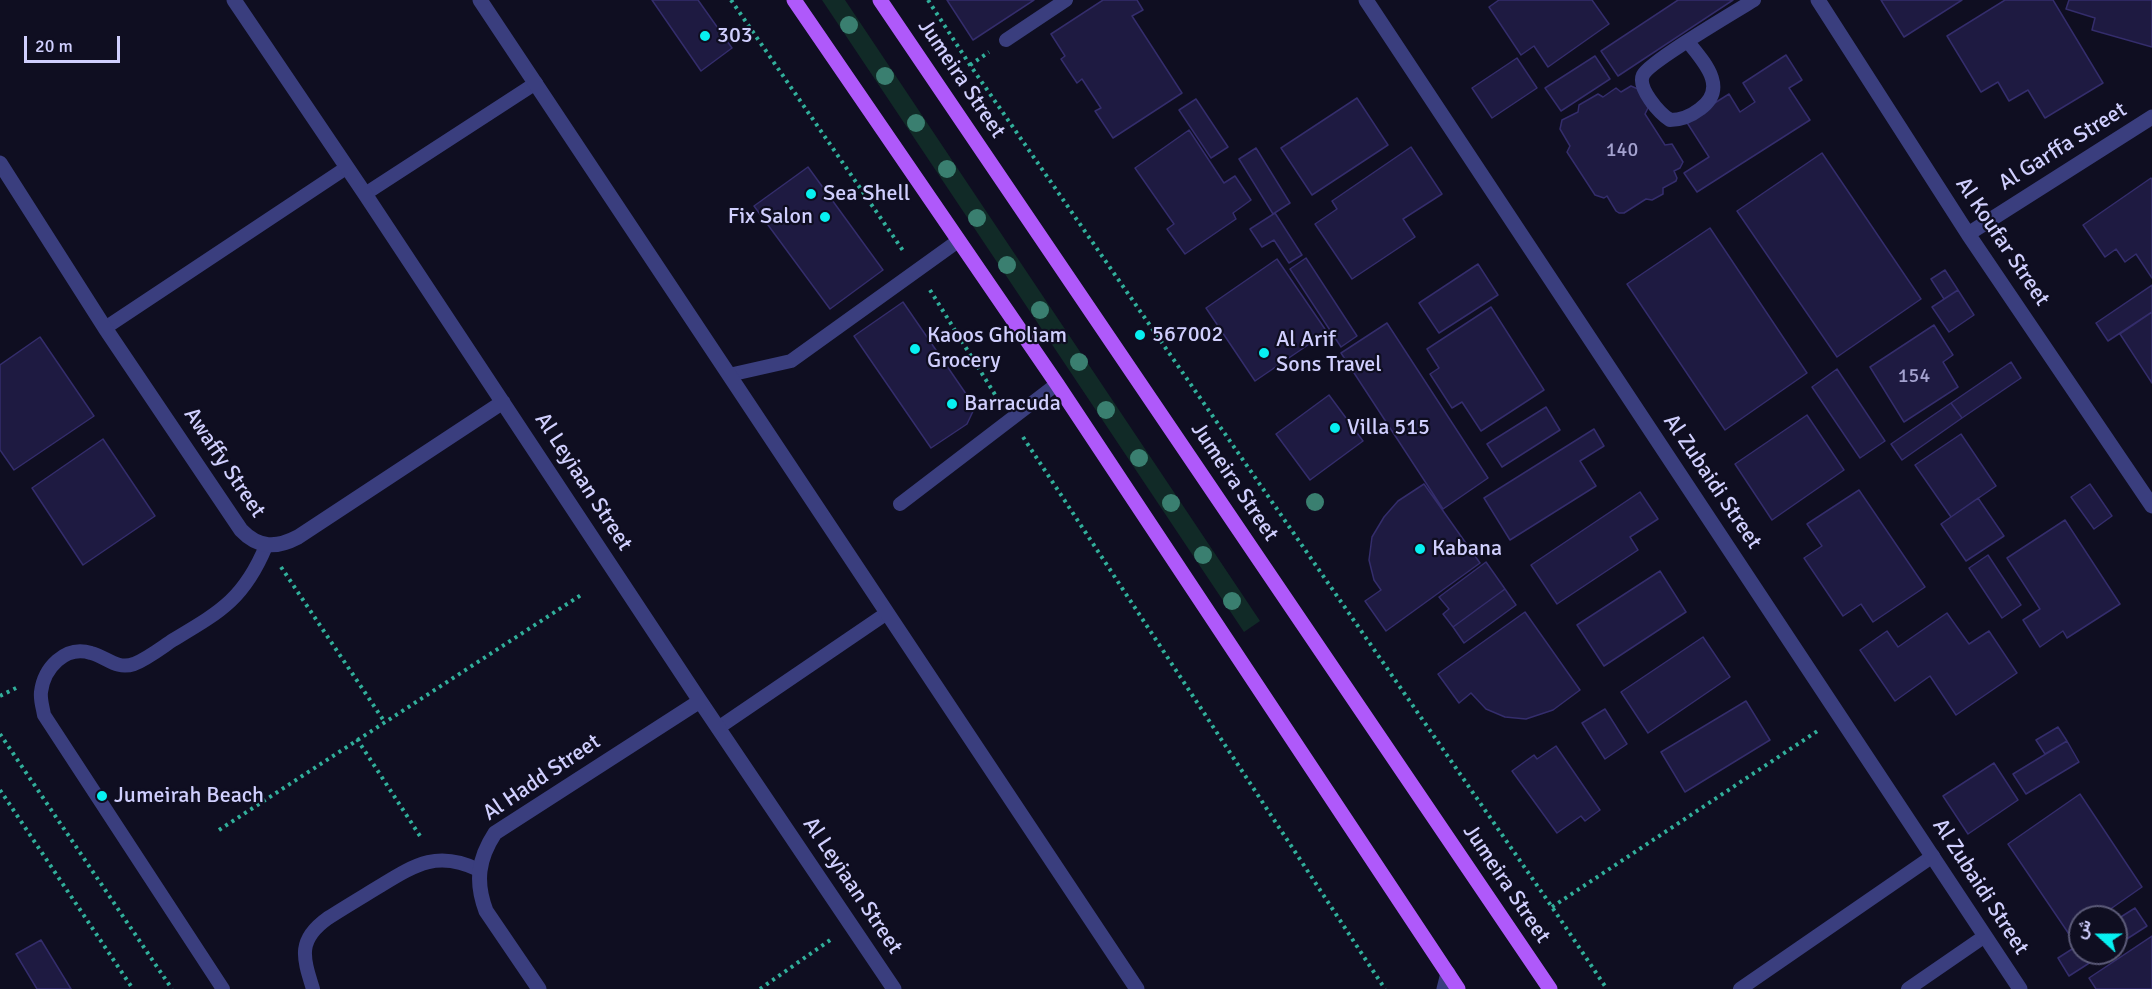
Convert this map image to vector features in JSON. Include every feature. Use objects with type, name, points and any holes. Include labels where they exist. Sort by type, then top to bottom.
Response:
[{"type":"main road","points":[[794,0],[1057,384],[1458,989]]},
{"type":"main road","name":"Jumeira Street","points":[[880,0],[1550,989]]},
{"type":"street","name":"Al Leyiaan Street","points":[[234,0],[894,989]]},
{"type":"street","points":[[480,0],[1137,989]]},
{"type":"street","name":"Al Zubaidi Street","points":[[1366,0],[2020,989]]},
{"type":"street","name":"Al Koufar Street","points":[[1818,0],[1968,234],[2152,506]]},
{"type":"street","name":"Al Garffa Street","points":[[1968,234],[2152,117]]},
{"type":"street","name":"Awaffy Street","points":[[0,163],[105,328],[248,538],[266,546],[284,544],[298,537],[503,402]]},
{"type":"street","name":"Al Hadd Street","points":[[539,989],[486,911],[478,884],[482,857],[495,833],[700,701]]},
{"type":"street","points":[[1444,989],[1448,973]]},
{"type":"lane","points":[[1006,40],[1066,0]]},
{"type":"lane","points":[[1688,42],[1707,67],[1713,82],[1714,93],[1710,101],[1688,117],[1670,120],[1655,106],[1642,84],[1641,77],[1654,63],[1754,0]]},
{"type":"lane","points":[[365,194],[536,83]]},
{"type":"lane","points":[[105,328],[346,168]]},
{"type":"lane","points":[[729,375],[791,361],[958,241]]},
{"type":"lane","points":[[900,504],[1057,384]]},
{"type":"lane","points":[[223,989],[44,715],[41,693],[49,668],[68,653],[81,651],[92,653],[118,665],[136,663],[221,611],[247,585],[266,546]]},
{"type":"lane","points":[[718,728],[887,613]]},
{"type":"lane","points":[[1740,989],[1933,856]]},
{"type":"lane","points":[[313,989],[304,960],[306,945],[318,925],[403,871],[420,863],[435,860],[458,862],[479,870]]},
{"type":"lane","points":[[1908,989],[1986,936]]},
{"type":"path","points":[[731,0],[917,270],[1011,418],[1385,989]]},
{"type":"path","points":[[928,0],[970,65],[1607,989]]},
{"type":"path","points":[[266,546],[384,721]]},
{"type":"path","points":[[219,830],[581,595]]},
{"type":"path","points":[[1552,907],[1840,716]]},
{"type":"path","points":[[0,734],[172,989]]},
{"type":"path","points":[[357,739],[435,860]]},
{"type":"path","points":[[0,790],[133,989]]},
{"type":"path","points":[[760,989],[851,926]]},
{"type":"green space","points":[[822,0],[845,0],[1260,621],[1244,632]]},
{"type":"building","points":[[652,0],[698,0],[732,48],[701,71]]},
{"type":"building","points":[[947,0],[1034,0],[973,40]]},
{"type":"building","points":[[1103,0],[1137,0],[1143,10],[1132,16],[1182,93],[1113,138],[1095,111],[1101,108],[1082,79],[1077,83],[1061,59],[1065,56],[1051,34]]},
{"type":"building","points":[[1499,0],[1592,0],[1609,24],[1548,67],[1534,46],[1521,55],[1489,7]]},
{"type":"building","points":[[1678,0],[1733,0],[1618,76],[1601,51]]},
{"type":"building","points":[[1881,0],[1962,0],[1904,37]]},
{"type":"building","points":[[2005,0],[2053,0],[2103,83],[2045,118],[2028,90],[2009,101],[1998,82],[1981,92],[1947,36]]},
{"type":"building","points":[[2069,0],[2152,0],[2152,47],[2092,30],[2095,18],[2066,9]]},
{"type":"building","points":[[1786,55],[1802,80],[1789,88],[1810,120],[1697,192],[1684,173],[1709,157],[1686,121],[1729,94],[1740,112],[1755,102],[1743,83]]},
{"type":"building","points":[[1595,56],[1610,79],[1561,111],[1545,88]]},
{"type":"building","points":[[1517,58],[1537,88],[1492,118],[1472,88]]},
{"type":"building","points":[[1631,86],[1638,89],[1648,108],[1645,114],[1665,145],[1672,144],[1683,162],[1680,168],[1674,171],[1676,181],[1663,188],[1663,194],[1652,200],[1646,199],[1624,213],[1619,213],[1607,196],[1604,198],[1595,195],[1567,152],[1570,146],[1560,129],[1562,120],[1578,112],[1579,105],[1598,94],[1603,97],[1616,88],[1621,92]]},
{"type":"building","points":[[1357,98],[1388,145],[1312,195],[1281,148]]},
{"type":"building","points":[[1196,99],[1228,147],[1211,158],[1179,110]]},
{"type":"building","points":[[1189,130],[1224,183],[1235,176],[1251,200],[1233,213],[1236,219],[1185,254],[1167,229],[1174,224],[1135,168]]},
{"type":"building","points":[[1411,147],[1442,194],[1403,219],[1415,237],[1352,279],[1315,224],[1337,209],[1332,201]]},
{"type":"building","points":[[1256,148],[1290,203],[1273,214],[1239,159]]},
{"type":"building","points":[[1822,153],[1921,299],[1837,357],[1737,211]]},
{"type":"building","points":[[808,167],[883,270],[830,309],[754,206]]},
{"type":"building","points":[[2151,178],[2152,278],[2136,254],[2125,262],[2116,249],[2105,257],[2083,225]]},
{"type":"building","points":[[1275,213],[1302,255],[1289,263],[1274,240],[1262,247],[1250,229]]},
{"type":"building","points":[[1710,228],[1807,373],[1725,430],[1627,284]]},
{"type":"building","points":[[1306,258],[1357,336],[1341,347],[1290,269]]},
{"type":"building","points":[[1277,259],[1327,332],[1255,381],[1206,308]]},
{"type":"building","points":[[1478,264],[1498,295],[1439,333],[1419,303]]},
{"type":"building","points":[[1945,270],[1958,290],[1944,299],[1931,279]]},
{"type":"building","points":[[2152,285],[2152,312],[2108,341],[2096,323]]},
{"type":"building","points":[[1958,290],[1974,315],[1949,332],[1932,307]]},
{"type":"building","points":[[903,302],[975,407],[967,424],[931,448],[854,336]]},
{"type":"building","points":[[1491,307],[1544,390],[1481,431],[1462,402],[1452,408],[1430,374],[1439,368],[1427,349]]},
{"type":"building","points":[[2152,312],[2152,383],[2120,334]]},
{"type":"building","points":[[1387,323],[1488,478],[1443,509],[1341,353]]},
{"type":"building","points":[[1934,325],[1953,355],[1943,362],[1958,387],[1904,422],[1870,367]]},
{"type":"building","points":[[40,337],[94,416],[14,470],[0,450],[0,365]]},
{"type":"building","points":[[2011,362],[2021,378],[1962,418],[1951,403]]},
{"type":"building","points":[[1837,369],[1885,441],[1860,458],[1812,387]]},
{"type":"building","points":[[1329,395],[1363,441],[1310,480],[1276,434]]},
{"type":"building","points":[[1951,403],[1962,418],[1902,460],[1891,444]]},
{"type":"building","points":[[1546,407],[1560,430],[1502,467],[1487,444]]},
{"type":"building","points":[[1807,415],[1844,470],[1772,520],[1735,464]]},
{"type":"building","points":[[1594,429],[1604,446],[1580,461],[1596,486],[1510,540],[1484,498]]},
{"type":"building","points":[[1961,434],[1996,486],[1951,517],[1915,465]]},
{"type":"building","points":[[103,439],[155,516],[83,565],[32,488]]},
{"type":"building","name":"Kabana","points":[[1424,484],[1480,563],[1386,631],[1365,601],[1381,590],[1374,580],[1369,560],[1372,537],[1384,517],[1398,501]]},
{"type":"building","points":[[2090,484],[2112,516],[2094,529],[2071,497]]},
{"type":"building","points":[[1859,490],[1925,587],[1873,622],[1861,604],[1843,616],[1804,558],[1822,546],[1807,524]]},
{"type":"building","points":[[1640,492],[1658,519],[1630,537],[1638,550],[1557,604],[1531,565]]},
{"type":"building","points":[[1978,498],[2004,536],[1966,561],[1941,524]]},
{"type":"building","points":[[2065,520],[2120,604],[2067,638],[2063,631],[2040,647],[2023,620],[2040,609],[2007,558]]},
{"type":"building","points":[[1988,555],[2021,605],[2002,618],[1969,568]]},
{"type":"building","points":[[1486,562],[1505,589],[1453,627],[1443,614],[1449,609],[1439,597]]},
{"type":"building","points":[[1660,571],[1686,612],[1604,666],[1577,625]]},
{"type":"building","points":[[1505,589],[1516,605],[1464,643],[1453,627]]},
{"type":"building","points":[[1525,612],[1580,690],[1553,710],[1526,719],[1505,717],[1486,709],[1471,693],[1459,703],[1438,674]]},
{"type":"building","points":[[1947,613],[1969,644],[1989,631],[2017,673],[1956,715],[1930,676],[1895,701],[1860,650],[1887,631],[1898,647]]},
{"type":"building","points":[[1703,637],[1730,677],[1648,733],[1621,692]]},
{"type":"building","points":[[1746,701],[1770,740],[1685,792],[1661,752]]},
{"type":"building","points":[[1605,709],[1627,744],[1605,759],[1582,723]]},
{"type":"building","points":[[2058,727],[2067,741],[2045,754],[2036,740]]},
{"type":"building","points":[[2067,741],[2079,762],[2026,794],[2013,774]]},
{"type":"building","points":[[1556,746],[1600,810],[1585,821],[1581,816],[1557,833],[1512,771],[1534,755],[1537,759]]},
{"type":"building","points":[[1994,763],[2018,800],[1968,834],[1943,796]]},
{"type":"building","points":[[2080,794],[2142,887],[2116,905],[2068,905],[2068,933],[2008,844]]},
{"type":"building","points":[[2135,908],[2147,926],[2128,938],[2128,912]]},
{"type":"building","points":[[2152,936],[2152,989],[2096,989],[2089,978],[2108,965],[2128,965],[2128,952]]},
{"type":"building","points":[[41,940],[71,989],[37,989],[16,954]]},
{"type":"building","points":[[2068,952],[2068,965],[2086,965],[2069,976],[2058,958]]},
{"type":"place","name":"303","points":[[705,36]]},
{"type":"place","name":"Sea Shell","points":[[811,194]]},
{"type":"place","name":"Fix Salon","points":[[825,217]]},
{"type":"place","name":"567002","points":[[1140,335]]},
{"type":"place","name":"Kaoos Gholiam Grocery","points":[[915,349]]},
{"type":"place","name":"Al Arif Sons Travel","points":[[1264,353]]},
{"type":"place","name":"Barracuda","points":[[952,404]]},
{"type":"place","name":"Villa 515","points":[[1335,428]]},
{"type":"place","name":"Kabana","points":[[1420,549]]},
{"type":"place","name":"Jumeirah Beach","points":[[102,796]]}]
